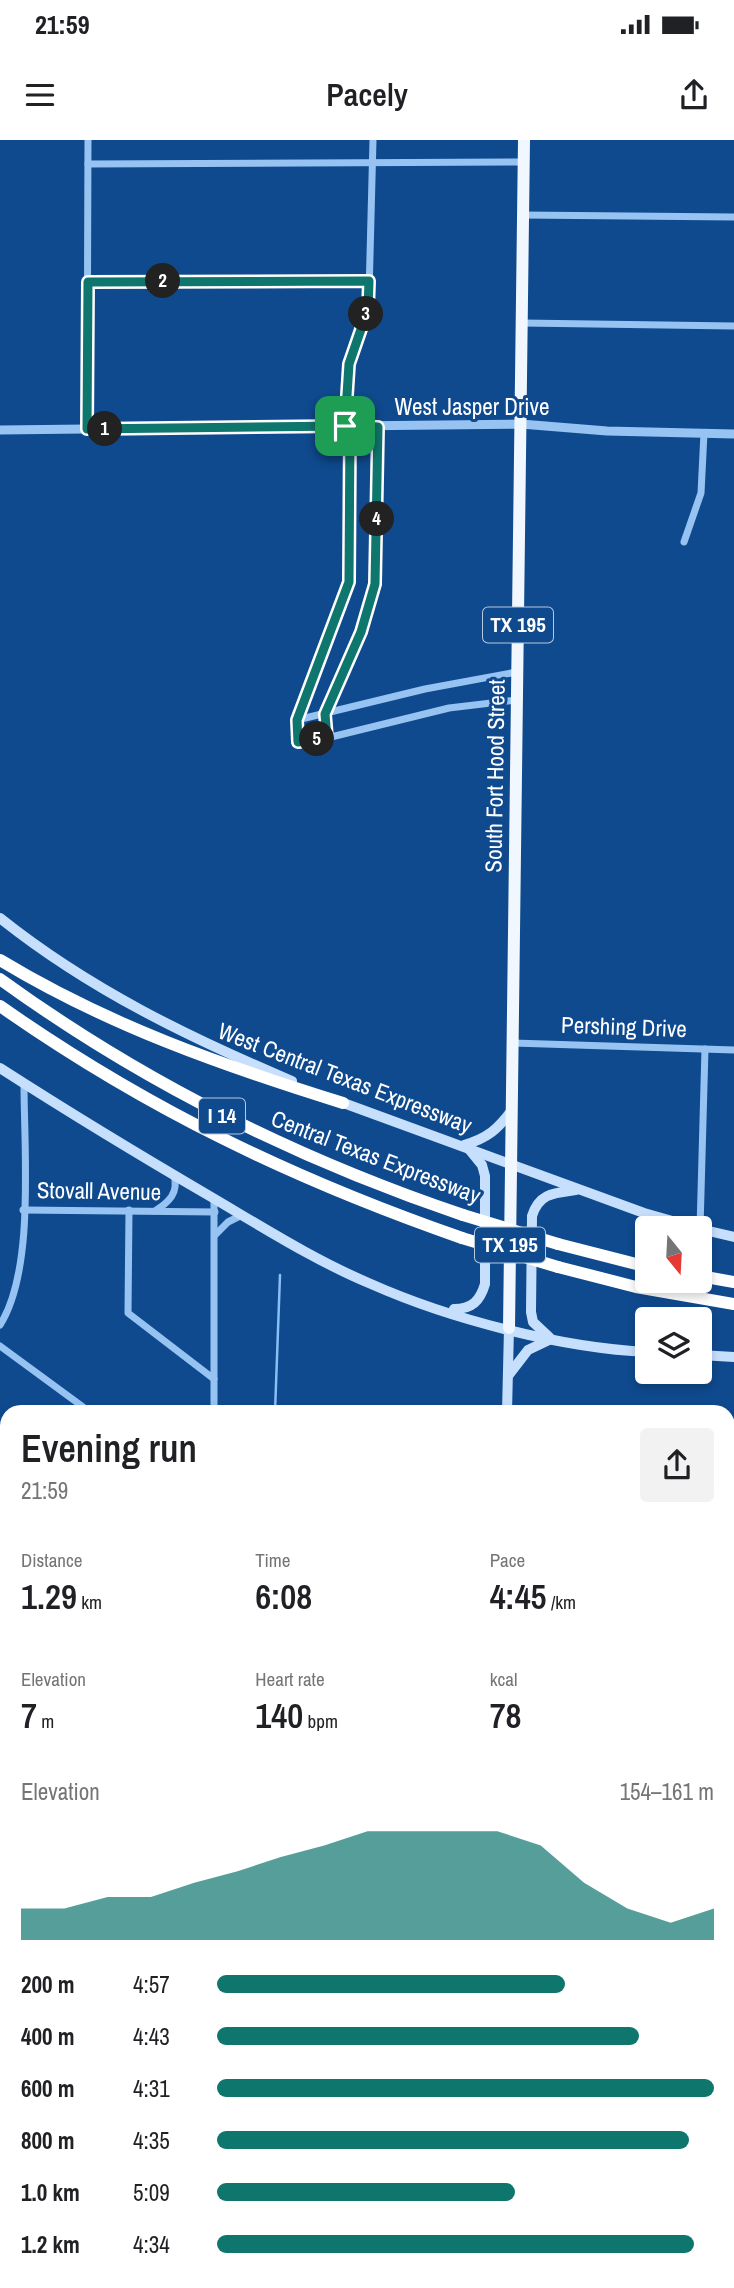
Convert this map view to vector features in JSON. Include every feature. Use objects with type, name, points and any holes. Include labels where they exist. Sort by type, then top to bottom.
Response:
[{"type":"highway","name":"South Fort Hood Street","points":[[509,1328],[524,140]]},
{"type":"highway","points":[[0,960],[46,988],[127,1026],[265,1079],[343,1103]]},
{"type":"highway","name":"Central Texas Expressway","points":[[0,979],[99,1046],[218,1114],[333,1168],[463,1215],[558,1244],[635,1263]]},
{"type":"highway","name":"Central Texas Expressway","points":[[0,1006],[131,1091],[201,1130],[317,1185],[462,1238],[635,1287]]},
{"type":"highway","points":[[712,1278],[734,1282]]},
{"type":"highway","points":[[659,1293],[734,1313]]},
{"type":"highway","name":"Central Texas Expressway","points":[[671,1293],[734,1304]]},
{"type":"main road","name":"West Central Texas Expressway","points":[[0,918],[57,961],[127,1005],[194,1039],[343,1103],[464,1145],[580,1190],[659,1216]]},
{"type":"main road","points":[[0,1069],[214,1199],[371,1285],[439,1309],[552,1339],[635,1350]]},
{"type":"main road","points":[[464,1145],[484,1139],[498,1129],[512,1110]]},
{"type":"main road","points":[[439,1309],[464,1309],[474,1304],[481,1296],[485,1284],[485,1176],[476,1155],[464,1145]]},
{"type":"main road","points":[[552,1339],[539,1330],[531,1312],[532,1216],[535,1205],[543,1197],[580,1190]]},
{"type":"main road","name":"West Central Texas Expressway","points":[[712,1232],[734,1237]]},
{"type":"main road","name":"South Fort Hood Street","points":[[507,1405],[509,1328]]},
{"type":"main road","points":[[508,1376],[528,1350],[552,1339]]},
{"type":"main road","points":[[712,1356],[734,1357]]},
{"type":"street","points":[[87,429],[88,140]]},
{"type":"street","points":[[373,140],[368,309],[349,364],[349,582],[297,720],[298,742],[327,738],[449,708],[517,700]]},
{"type":"street","points":[[88,164],[524,162]]},
{"type":"street","points":[[523,215],[734,217]]},
{"type":"street","points":[[88,282],[369,281]]},
{"type":"street","points":[[522,323],[734,326]]},
{"type":"street","name":"West Jasper Drive","points":[[0,430],[521,424],[607,431],[734,434]]},
{"type":"street","points":[[327,738],[325,714],[361,632],[375,584],[378,427]]},
{"type":"street","points":[[684,542],[701,493],[704,433]]},
{"type":"street","points":[[297,720],[425,689],[517,672]]},
{"type":"street","name":"Pershing Drive","points":[[513,1043],[734,1049]]},
{"type":"street","points":[[699,1216],[705,1049]]},
{"type":"street","name":"Stovall Avenue","points":[[24,1084],[23,1210],[215,1212]]},
{"type":"street","points":[[155,1211],[175,1192],[174,1175]]},
{"type":"street","points":[[214,1199],[214,1405]]},
{"type":"street","points":[[0,1325],[18,1283],[23,1210]]},
{"type":"street","points":[[129,1210],[128,1313],[214,1379]]},
{"type":"street","points":[[215,1236],[228,1222],[242,1215]]},
{"type":"street","points":[[0,1346],[80,1405]]},
{"type":"waterway","points":[[275,1405],[280,1275]]},
{"type":"route","points":[[345,426],[87,429],[88,282],[369,281],[368,309],[349,364],[345,426],[350,426],[378,427],[375,584],[361,632],[325,714],[327,738],[298,742],[297,720],[349,582],[350,426],[345,426]]}]
